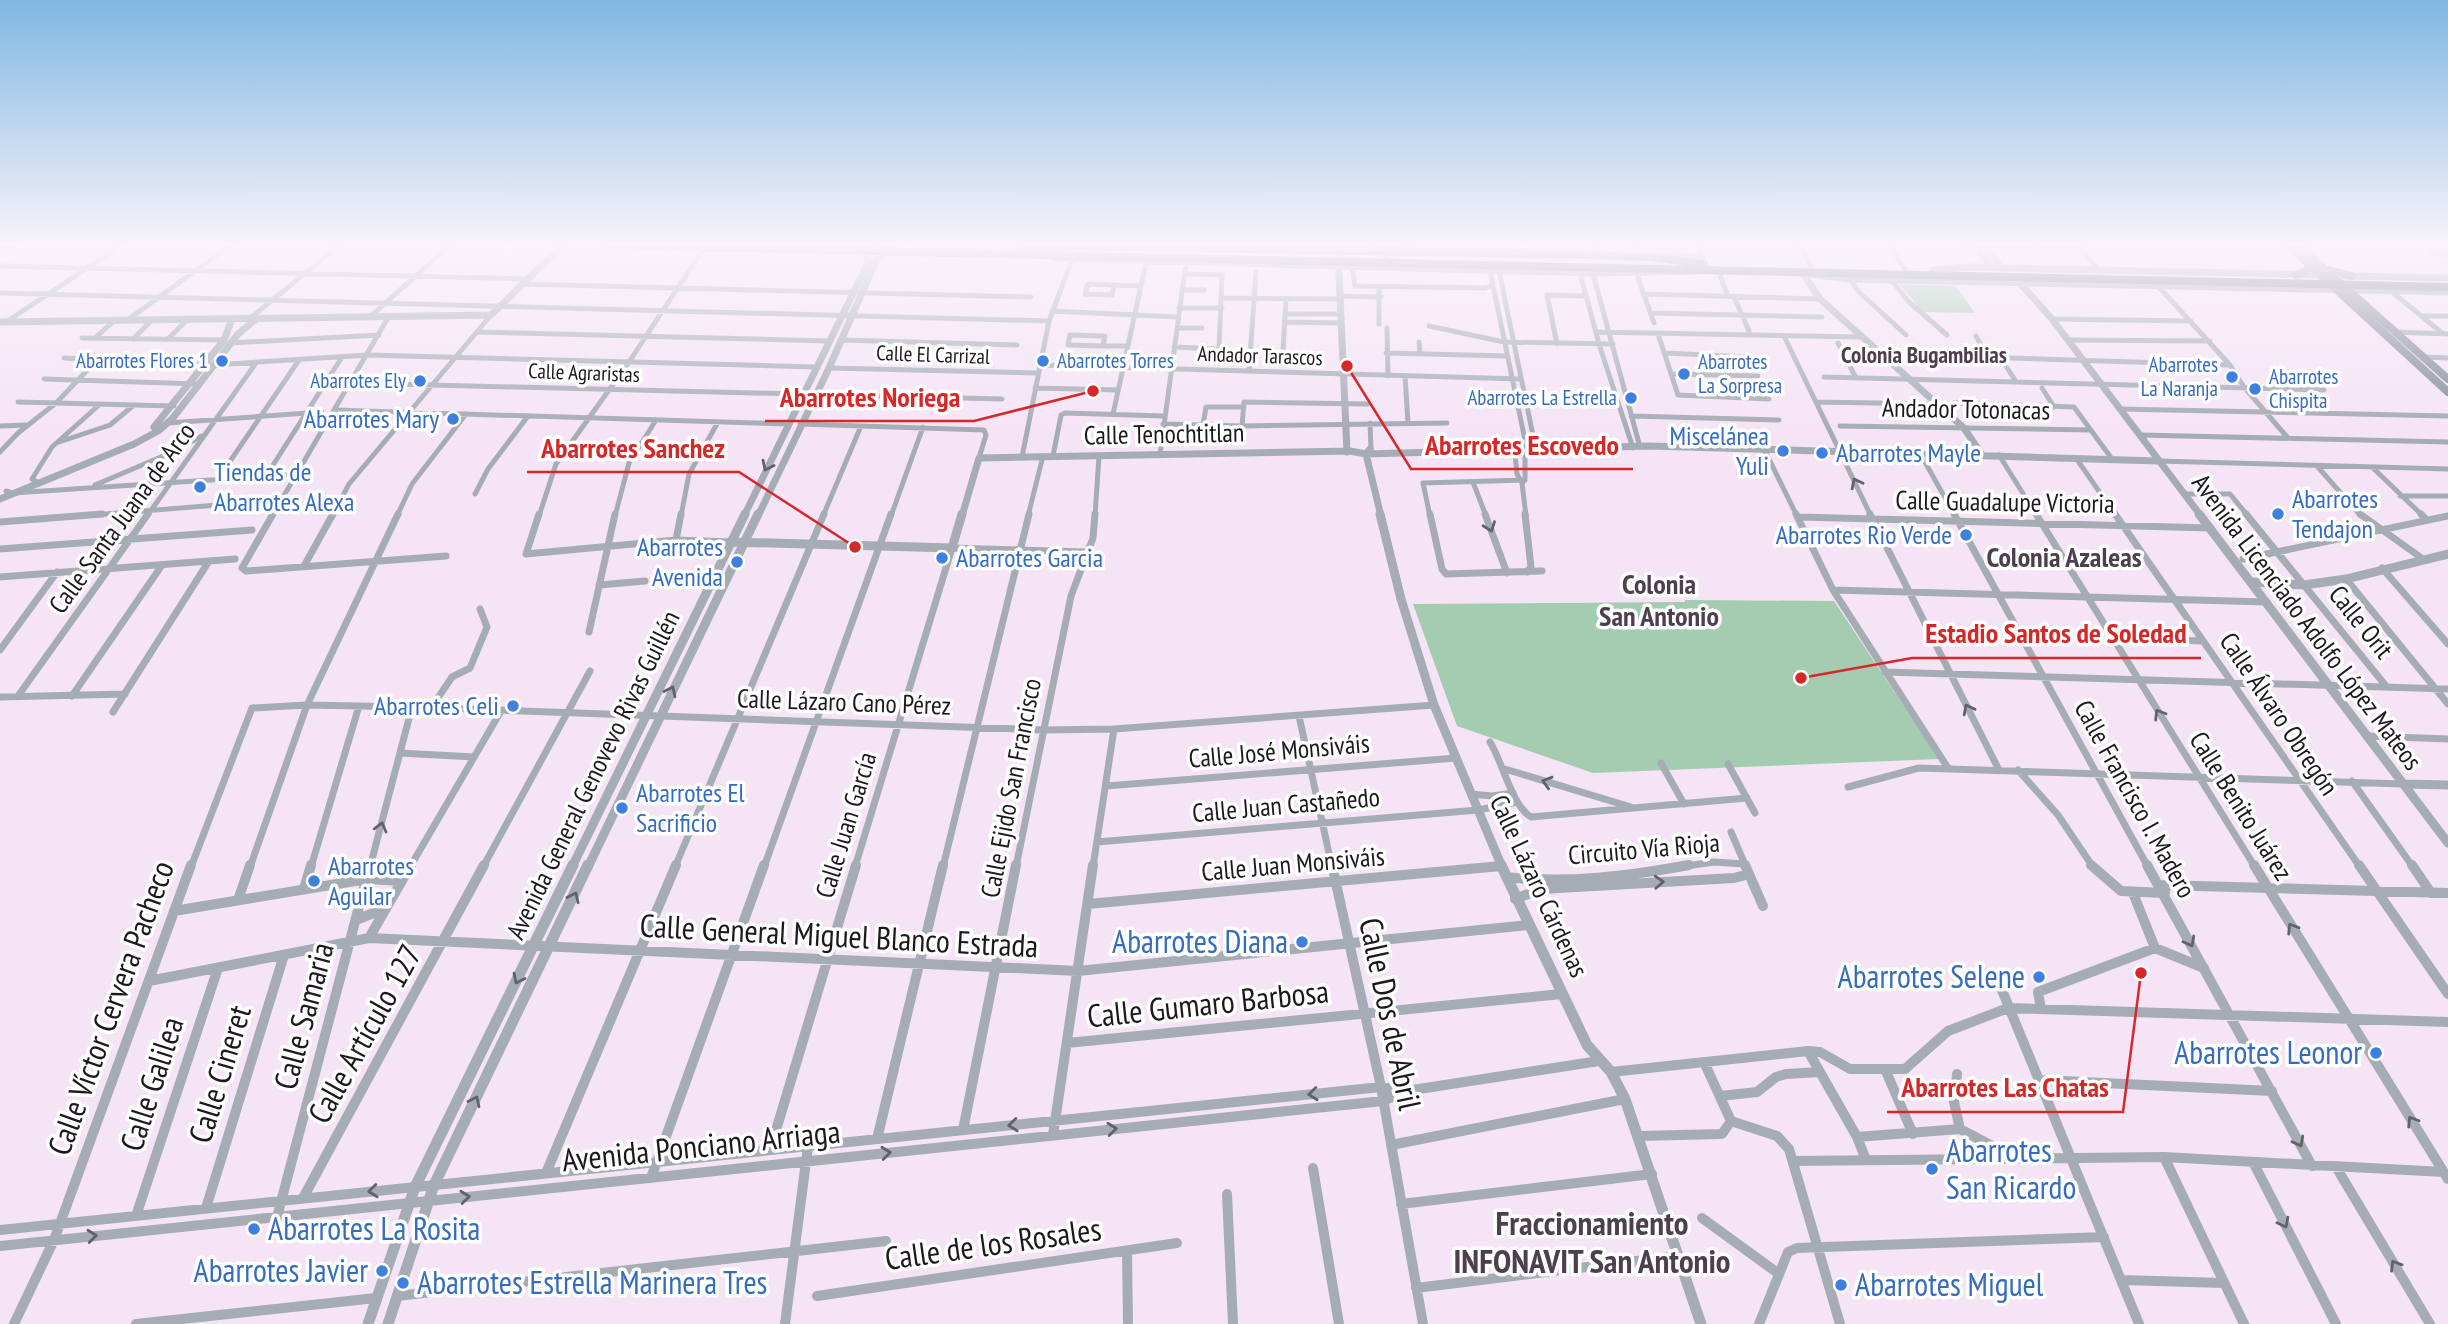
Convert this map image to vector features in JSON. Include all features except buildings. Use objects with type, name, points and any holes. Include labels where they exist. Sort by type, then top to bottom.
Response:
[{"type":"main road","points":[[2356,307],[2445,383]]},
{"type":"main road","points":[[2367,307],[2422,357],[2445,383],[2448,392]]},
{"type":"street","points":[[3,322],[27,307]]},
{"type":"street","points":[[125,321],[145,307]]},
{"type":"street","points":[[35,481],[134,444],[167,423],[190,384],[227,341],[265,307]]},
{"type":"street","points":[[370,317],[382,307]]},
{"type":"street","points":[[304,566],[345,490],[498,307]]},
{"type":"street","points":[[520,307],[1049,321]]},
{"type":"street","points":[[663,307],[629,362],[552,471],[526,554],[676,541],[1086,552]]},
{"type":"street","name":"Avenida General Genovevo Rivas Guillén","points":[[368,1324],[407,1203],[828,341],[850,307]]},
{"type":"street","points":[[1022,457],[1037,373],[1054,307]]},
{"type":"street","points":[[1113,414],[1137,307]]},
{"type":"street","points":[[1249,371],[1252,307]]},
{"type":"street","points":[[1283,350],[1285,307]]},
{"type":"street","points":[[1340,307],[1345,424],[1349,452]]},
{"type":"street","points":[[1379,324],[1380,307]]},
{"type":"street","points":[[1497,307],[1528,447]]},
{"type":"street","points":[[1507,307],[1521,379],[1528,447]]},
{"type":"street","points":[[1549,307],[1557,344]]},
{"type":"street","points":[[1589,307],[1613,386],[1639,445]]},
{"type":"street","points":[[1602,307],[1639,445]]},
{"type":"street","points":[[1648,307],[1654,323]]},
{"type":"street","points":[[1737,307],[1749,331]]},
{"type":"street","points":[[1828,307],[1964,428],[1982,455]]},
{"type":"street","points":[[1875,307],[1906,335]]},
{"type":"street","points":[[1915,307],[1947,335]]},
{"type":"street","name":"Avenida Licenciado Adolfo López Mateos","points":[[2041,307],[2331,685],[2448,843]]},
{"type":"street","points":[[2177,307],[2210,341],[2244,387],[2288,438]]},
{"type":"street","points":[[2411,307],[2445,333]]},
{"type":"street","points":[[1160,455],[1179,308],[1222,308],[1219,349],[1174,347]]},
{"type":"street","points":[[1052,311],[1178,317]]},
{"type":"street","points":[[1651,313],[1822,317]]},
{"type":"street","points":[[1285,314],[1340,314]]},
{"type":"street","points":[[3,322],[214,320],[229,325],[272,319],[491,315]]},
{"type":"street","points":[[389,316],[243,570],[446,556]]},
{"type":"street","name":"Avenida General Genovevo Rivas Guillén","points":[[388,1324],[434,1185],[829,368],[841,340],[845,316]]},
{"type":"street","points":[[2422,316],[2448,316]]},
{"type":"street","points":[[2052,319],[2190,321]]},
{"type":"street","points":[[168,339],[187,320]]},
{"type":"street","points":[[96,338],[114,321]]},
{"type":"street","points":[[134,339],[151,321]]},
{"type":"street","points":[[1285,322],[1341,323]]},
{"type":"street","points":[[227,341],[229,325]]},
{"type":"street","points":[[1429,326],[1504,342],[1613,344]]},
{"type":"street","points":[[1177,328],[1202,328]]},
{"type":"street","points":[[1387,328],[1388,376]]},
{"type":"street","points":[[477,332],[828,341]]},
{"type":"street","points":[[1596,332],[1860,337]]},
{"type":"street","points":[[2395,332],[2445,333]]},
{"type":"street","points":[[82,338],[227,341],[379,335]]},
{"type":"street","points":[[1103,345],[1105,336],[1070,335],[1068,345],[1127,346]]},
{"type":"street","points":[[1784,336],[1929,635],[1999,770]]},
{"type":"street","points":[[1976,336],[1988,357]]},
{"type":"street","points":[[1659,337],[1678,395],[1769,399]]},
{"type":"street","points":[[841,340],[1017,345]]},
{"type":"street","points":[[2068,340],[2210,341]]},
{"type":"street","points":[[1419,342],[1420,353]]},
{"type":"street","points":[[1838,343],[1856,378]]},
{"type":"street","points":[[1386,353],[1507,356]]},
{"type":"street","points":[[1665,353],[1749,357]]},
{"type":"street","points":[[1881,354],[2230,365]]},
{"type":"street","points":[[64,358],[209,365],[368,355],[816,367]]},
{"type":"street","points":[[1702,355],[1708,375]]},
{"type":"street","points":[[266,476],[342,357]]},
{"type":"street","points":[[2000,357],[2015,380]]},
{"type":"street","points":[[2422,357],[2448,358]]},
{"type":"street","points":[[1,450],[27,425],[56,403],[98,359]]},
{"type":"street","points":[[218,479],[299,360]]},
{"type":"street","name":"Calle Santa Juana de Arco","points":[[18,696],[256,363]]},
{"type":"street","points":[[5,494],[134,440],[177,407],[199,384],[209,365]]},
{"type":"street","name":"Andador Tarascos","points":[[1039,365],[1521,379]]},
{"type":"street","name":"Calle El Carrizal","points":[[829,368],[1037,373]]},
{"type":"street","points":[[1672,374],[1758,376]]},
{"type":"street","points":[[1405,376],[1408,423]]},
{"type":"street","points":[[1824,377],[2324,390]]},
{"type":"street","points":[[44,379],[199,384]]},
{"type":"street","name":"Calle Agraristas","points":[[351,383],[1002,399]]},
{"type":"street","points":[[1613,386],[1623,386]]},
{"type":"street","points":[[1035,388],[1118,390]]},
{"type":"street","points":[[2042,388],[2054,407]]},
{"type":"street","points":[[18,402],[177,407]]},
{"type":"street","points":[[1816,402],[2074,407],[2112,459]]},
{"type":"street","points":[[35,481],[42,457],[99,404]]},
{"type":"street","points":[[1203,425],[1206,407],[1244,404],[1368,404]]},
{"type":"street","name":"Andador Tarascos","points":[[1242,426],[1244,404]]},
{"type":"street","points":[[55,443],[104,428],[134,405]]},
{"type":"street","points":[[2119,409],[2448,416]]},
{"type":"street","points":[[334,410],[788,424]]},
{"type":"street","points":[[167,423],[322,412]]},
{"type":"street","points":[[238,900],[307,705],[416,479],[466,414]]},
{"type":"street","points":[[1053,456],[1061,415],[1164,416]]},
{"type":"street","points":[[475,494],[488,469],[528,416]]},
{"type":"street","points":[[1631,416],[1779,420]]},
{"type":"street","points":[[589,632],[629,463],[656,420]]},
{"type":"street","points":[[676,541],[688,474],[718,422]]},
{"type":"street","points":[[1163,424],[1242,426],[1447,423]]},
{"type":"street","points":[[651,1178],[923,427],[800,424]]},
{"type":"street","points":[[1368,451],[1370,424]]},
{"type":"street","points":[[0,426],[27,425]]},
{"type":"street","points":[[546,1173],[862,426]]},
{"type":"street","name":"Andador Totonacas","points":[[1840,426],[2091,430]]},
{"type":"street","name":"Calle Juan García","points":[[770,1150],[985,432],[923,427]]},
{"type":"street","points":[[88,488],[168,454],[205,433]]},
{"type":"street","points":[[2138,435],[2448,442]]},
{"type":"street","name":"Calle Tenochtitlan","points":[[979,458],[1639,445],[2158,461]]},
{"type":"street","points":[[1527,572],[1531,567],[1522,481],[1515,455],[1528,447]]},
{"type":"street","points":[[1764,449],[1833,590],[1948,768]]},
{"type":"street","name":"Calle Lázaro Cárdenas","points":[[1368,451],[1401,599],[1434,705],[1515,899],[1587,1045],[1611,1073],[1625,1100],[1701,1324]]},
{"type":"street","name":"Calle Francisco I. Madero","points":[[1920,453],[2098,772],[2312,1166]]},
{"type":"street","name":"Calle Benito Juárez","points":[[1999,455],[2446,1174]]},
{"type":"street","points":[[877,1139],[1043,456]]},
{"type":"street","name":"Calle Ejido San Francisco","points":[[963,1130],[1071,596],[1093,538],[1099,456]]},
{"type":"street","name":"Calle Álvaro Obregón","points":[[2076,457],[2448,994]]},
{"type":"street","points":[[2158,461],[2448,469]]},
{"type":"street","points":[[2317,467],[2360,515],[2423,559]]},
{"type":"street","points":[[2373,468],[2427,520]]},
{"type":"street","points":[[5,494],[288,475]]},
{"type":"street","points":[[1522,481],[1423,483],[1442,569],[1446,574],[1542,572]]},
{"type":"street","points":[[1473,482],[1507,573]]},
{"type":"street","name":"Calle Orit","points":[[2185,495],[2230,494],[2386,686]]},
{"type":"street","points":[[2400,496],[2447,497]]},
{"type":"street","points":[[0,522],[268,501]]},
{"type":"street","points":[[2243,558],[2378,528],[2448,516]]},
{"type":"street","name":"Calle Guadalupe Victoria","points":[[1799,517],[1958,519],[2211,528]]},
{"type":"street","points":[[0,549],[252,530]]},
{"type":"street","points":[[2251,582],[2304,585],[2346,579],[2448,554]]},
{"type":"street","points":[[0,577],[235,559]]},
{"type":"street","points":[[113,712],[209,561]]},
{"type":"street","points":[[72,696],[162,565]]},
{"type":"street","points":[[2382,569],[2448,644]]},
{"type":"street","points":[[0,650],[57,572]]},
{"type":"street","points":[[2346,579],[2448,704]]},
{"type":"street","points":[[599,585],[645,581]]},
{"type":"street","points":[[1833,590],[2267,602]]},
{"type":"street","points":[[431,708],[452,677],[470,668],[486,626],[480,609]]},
{"type":"street","points":[[2113,638],[2203,641]]},
{"type":"street","name":"Calle Artículo 127","points":[[303,1198],[590,671]]},
{"type":"street","points":[[1885,672],[2448,689]]},
{"type":"street","points":[[0,697],[125,694]]},
{"type":"street","name":"Calle Lázaro Cano Pérez","points":[[252,708],[307,705],[431,708],[1044,730],[1114,729],[1434,705]]},
{"type":"street","points":[[304,889],[359,706]]},
{"type":"street","name":"Calle Víctor Cervera Pacheco","points":[[14,1324],[61,1223],[174,911],[252,708]]},
{"type":"street","name":"Calle Samaria","points":[[277,1217],[412,708]]},
{"type":"street","points":[[369,938],[501,711]]},
{"type":"street","name":"Calle Dos de Abril","points":[[1299,716],[1381,1087],[1423,1324]]},
{"type":"street","points":[[1053,1135],[1114,729]]},
{"type":"street","points":[[2368,736],[2448,739]]},
{"type":"street","points":[[1490,742],[1505,769],[1523,814],[1531,817],[1746,798]]},
{"type":"street","points":[[400,753],[474,757]]},
{"type":"street","name":"Calle José Monsiváis","points":[[1106,786],[1456,758]]},
{"type":"street","points":[[1661,763],[1684,804]]},
{"type":"street","points":[[1728,765],[1755,813]]},
{"type":"street","points":[[1848,786],[1919,768],[2298,778],[2448,785]]},
{"type":"street","points":[[1505,769],[1636,808]]},
{"type":"street","points":[[2018,770],[2058,816],[2089,864],[2121,891],[2133,893],[2162,889],[2268,889],[2448,893]]},
{"type":"street","points":[[2352,781],[2431,893]]},
{"type":"street","points":[[1471,794],[1492,796],[1513,793]]},
{"type":"street","points":[[1590,812],[1591,795]]},
{"type":"street","name":"Calle Juan Castañedo","points":[[1097,842],[1478,810],[1517,802]]},
{"type":"street","name":"Circuito Vía Rioja","points":[[1731,832],[1763,906]]},
{"type":"street","name":"Circuito Vía Rioja","points":[[1628,879],[1724,862],[1745,864]]},
{"type":"street","name":"Circuito Vía Rioja","points":[[1504,872],[1525,879],[1554,883],[1734,878],[1749,874]]},
{"type":"street","name":"Calle Juan Monsiváis","points":[[1088,904],[1336,882],[1504,872]]},
{"type":"street","points":[[174,911],[367,879],[402,881]]},
{"type":"street","points":[[1525,879],[1530,884],[1529,892]]},
{"type":"street","name":"Circuito Vía Rioja","points":[[1515,899],[1554,883]]},
{"type":"street","points":[[2133,893],[2155,948]]},
{"type":"street","points":[[356,920],[387,908]]},
{"type":"street","name":"Calle General Miguel Blanco Estrada","points":[[149,981],[369,938],[1078,971],[1528,925]]},
{"type":"street","points":[[2041,1009],[2038,992],[2155,948],[2204,968]]},
{"type":"street","name":"Calle Cineret","points":[[206,1208],[284,955]]},
{"type":"street","name":"Calle Galilea","points":[[136,1216],[218,968]]},
{"type":"street","points":[[1997,978],[2139,1324]]},
{"type":"street","name":"Calle Gumaro Barbosa","points":[[1067,1043],[1562,993]]},
{"type":"street","points":[[1611,1073],[1808,1051],[1820,1052],[1850,1069],[1905,1069],[1948,1031],[2008,1008],[2448,1022]]},
{"type":"street","points":[[1808,1051],[1857,1137],[1866,1160]]},
{"type":"street","name":"Avenida Ponciano Arriaga","points":[[0,1246],[1383,1101],[1406,1091],[1600,1061]]},
{"type":"street","points":[[1704,1062],[1731,1121],[1777,1136],[1789,1149],[1840,1324]]},
{"type":"street","points":[[1885,1069],[1913,1134]]},
{"type":"street","points":[[1720,1096],[1757,1092],[1776,1077],[1786,1074],[1820,1072]]},
{"type":"street","points":[[1957,1074],[1954,1102],[1960,1129]]},
{"type":"street","points":[[2041,1080],[2272,1091]]},
{"type":"street","name":"Avenida Ponciano Arriaga","points":[[0,1230],[1381,1087],[1406,1091]]},
{"type":"street","points":[[1391,1145],[1625,1100]]},
{"type":"street","points":[[1181,1108],[1182,1122]]},
{"type":"street","points":[[1638,1136],[1721,1134],[1731,1121]]},
{"type":"street","points":[[1857,1137],[1960,1129],[2014,1158]]},
{"type":"street","points":[[785,1324],[808,1146]]},
{"type":"street","points":[[1794,1161],[2164,1157],[2446,1174]]},
{"type":"street","points":[[2164,1157],[2244,1324]]},
{"type":"street","points":[[2253,1162],[2336,1324]]},
{"type":"street","points":[[2336,1167],[2430,1324]]},
{"type":"street","points":[[1313,1168],[1339,1324]]},
{"type":"street","points":[[1401,1204],[1652,1174]]},
{"type":"street","points":[[1227,1194],[1233,1324]]},
{"type":"street","points":[[1702,1218],[1779,1274]]},
{"type":"street","points":[[1759,1324],[1788,1252],[1797,1248],[2104,1237]]},
{"type":"street","points":[[397,1296],[887,1241]]},
{"type":"street","name":"Calle de los Rosales","points":[[817,1296],[1177,1243]]},
{"type":"street","points":[[1127,1251],[1128,1324]]},
{"type":"street","points":[[1416,1288],[1677,1256]]},
{"type":"street","points":[[2122,1280],[2224,1283]]},
{"type":"street","points":[[136,1324],[376,1298]]},
{"type":"green space","points":[[1919,307],[1971,307],[1975,313],[1923,312]]},
{"type":"green space","points":[[1834,601],[1939,759],[1593,773],[1457,726],[1413,604]]},
{"type":"place","name":"Abarrotes Flores 1","points":[[222,361]]},
{"type":"place","name":"Abarrotes Torres","points":[[1043,361]]},
{"type":"place","name":"Abarrotes Escovedo","points":[[1347,366]]},
{"type":"place","name":"Abarrotes La Sorpresa","points":[[1684,374]]},
{"type":"place","name":"Abarrotes La Naranja","points":[[2232,377]]},
{"type":"place","name":"Abarrotes Ely","points":[[420,381]]},
{"type":"place","name":"Abarrotes Chispita","points":[[2255,389]]},
{"type":"place","name":"Abarrotes Noriega","points":[[1093,391]]},
{"type":"place","name":"Abarrotes La Estrella","points":[[1631,398]]},
{"type":"place","name":"Abarrotes Mary","points":[[453,419]]},
{"type":"place","name":"Miscelánea Yuli","points":[[1783,451]]},
{"type":"place","name":"Abarrotes Mayle","points":[[1822,453]]},
{"type":"place","name":"Tiendas de Abarrotes Alexa","points":[[200,487]]},
{"type":"place","name":"Abarrotes Tendajon","points":[[2278,514]]},
{"type":"place","name":"Abarrotes Rio Verde","points":[[1966,535]]},
{"type":"place","name":"Abarrotes Sanchez","points":[[855,547]]},
{"type":"place","name":"Abarrotes Garcia","points":[[942,558]]},
{"type":"place","name":"Abarrotes Avenida","points":[[737,562]]},
{"type":"place","name":"Estadio Santos de Soledad","points":[[1801,678]]},
{"type":"place","name":"Abarrotes Celi","points":[[513,706]]},
{"type":"place","name":"Abarrotes El Sacrificio","points":[[622,808]]},
{"type":"place","name":"Abarrotes Aguilar","points":[[314,881]]},
{"type":"place","name":"Abarrotes Diana","points":[[1302,942]]},
{"type":"place","name":"Abarrotes Las Chatas","points":[[2141,973]]},
{"type":"place","name":"Abarrotes Selene","points":[[2039,977]]},
{"type":"place","name":"Abarrotes Leonor","points":[[2376,1053]]},
{"type":"place","name":"Abarrotes San Ricardo","points":[[1932,1169]]},
{"type":"place","name":"Abarrotes La Rosita","points":[[254,1229]]},
{"type":"place","name":"Abarrotes Javier","points":[[382,1271]]},
{"type":"place","name":"Abarrotes Estrella Marinera Tres","points":[[403,1283]]},
{"type":"place","name":"Abarrotes Miguel","points":[[1841,1285]]},
{"type":"district","name":"Colonia Bugambilias","points":[[1924,355]]},
{"type":"district","name":"Colonia Azaleas","points":[[2064,557]]},
{"type":"district","name":"Colonia San Antonio","points":[[1659,600]]},
{"type":"district","name":"Fraccionamiento INFONAVIT San Antonio","points":[[1592,1242]]}]
